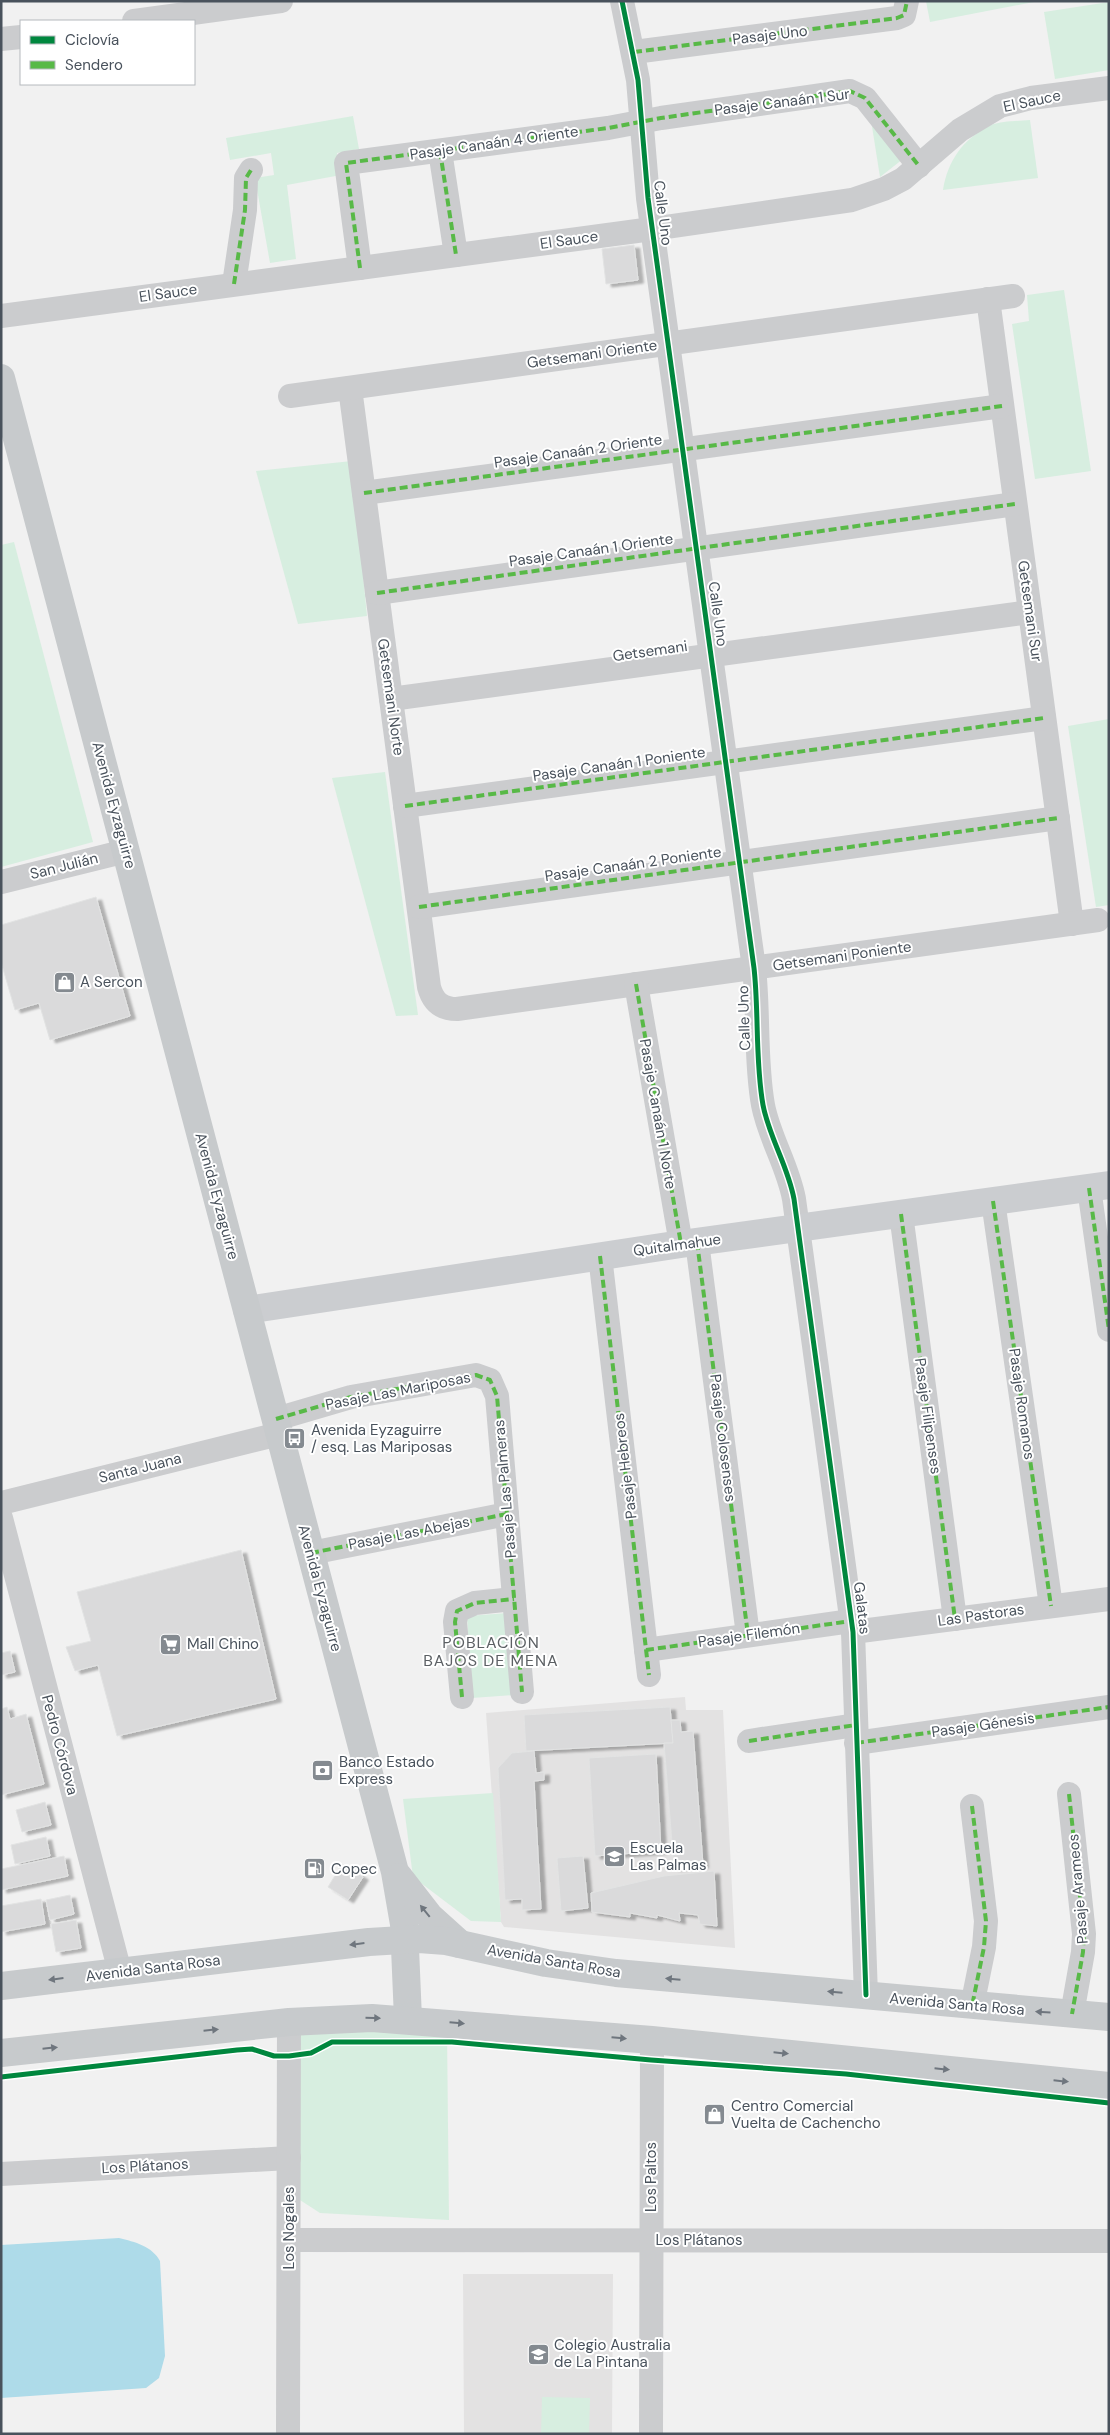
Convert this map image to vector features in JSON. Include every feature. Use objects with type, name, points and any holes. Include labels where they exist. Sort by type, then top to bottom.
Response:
[{"type":"main road","name":"Avenida Eyzaguirre","points":[[1,378],[395,1872],[405,1939],[408,2019]]},
{"type":"main road","points":[[395,1872],[430,1917],[460,1944]]},
{"type":"main road","name":"Avenida Santa Rosa","points":[[1,1986],[405,1939],[435,1940],[460,1944],[546,1963],[616,1973],[1109,2017]]},
{"type":"main road","points":[[1,2053],[289,2022],[361,2018],[408,2019],[652,2040],[1109,2086]]},
{"type":"street","points":[[141,20],[281,1]]},
{"type":"street","name":"Calle Uno","points":[[622,1],[634,52],[652,229],[754,968],[761,1091],[769,1128],[792,1190],[798,1228]]},
{"type":"street","name":"Pasaje Uno","points":[[634,52],[897,18],[906,8]]},
{"type":"street","points":[[1,40],[20,37]]},
{"type":"street","name":"El Sauce","points":[[1,316],[652,229],[852,200],[884,189],[919,166],[966,125],[1000,106],[1031,98],[1109,88]]},
{"type":"street","name":"Pasaje Canaán 1 Sur","points":[[641,121],[850,90],[865,98],[919,166]]},
{"type":"street","name":"Pasaje Canaán 4 Oriente","points":[[360,268],[346,163],[608,128],[641,121]]},
{"type":"street","points":[[440,151],[456,255]]},
{"type":"street","points":[[234,284],[245,217],[246,178],[251,170]]},
{"type":"street","name":"Getsemani Oriente","points":[[290,396],[1013,296]]},
{"type":"street","name":"Getsemani Sur","points":[[988,299],[1072,924]]},
{"type":"street","name":"Getsemani Norte","points":[[350,388],[429,987],[438,1004]]},
{"type":"street","name":"Pasaje Canaán 2 Oriente","points":[[364,493],[1002,406]]},
{"type":"street","name":"Pasaje Canaán 1 Oriente","points":[[377,592],[1015,504]]},
{"type":"street","name":"Getsemani","points":[[391,699],[1030,612]]},
{"type":"street","name":"Pasaje Canaán 1 Poniente","points":[[405,806],[1044,718]]},
{"type":"street","name":"Pasaje Canaán 2 Poniente","points":[[419,907],[1058,818]]},
{"type":"street","name":"San Julián","points":[[1,882],[126,851]]},
{"type":"street","name":"Getsemani Poniente","points":[[438,1004],[457,1009],[1098,920]]},
{"type":"street","name":"Pasaje Canaán 1 Norte","points":[[636,984],[689,1243]]},
{"type":"street","points":[[1099,1186],[1109,1330]]},
{"type":"street","name":"Quitalmahue","points":[[246,1310],[689,1243],[1099,1186]]},
{"type":"street","name":"Pasaje Romanos","points":[[993,1201],[1051,1606]]},
{"type":"street","name":"Pasaje Filipenses","points":[[901,1214],[955,1619]]},
{"type":"street","name":"Galatas","points":[[798,1228],[852,1627],[866,1995]]},
{"type":"street","name":"Pasaje Colosenses","points":[[689,1243],[748,1636]]},
{"type":"street","name":"Pasaje Hebreos","points":[[600,1256],[649,1675]]},
{"type":"street","name":"Pasaje Las Mariposas","points":[[278,1427],[351,1397],[476,1374],[490,1380]]},
{"type":"street","name":"Pasaje Las Palmeras","points":[[490,1380],[497,1396],[522,1692]]},
{"type":"street","name":"Santa Juana","points":[[1,1502],[278,1427]]},
{"type":"street","name":"Pasaje Las Abejas","points":[[310,1553],[507,1514]]},
{"type":"street","name":"Pedro Córdova","points":[[1,1518],[120,1972]]},
{"type":"street","name":"Las Pastoras","points":[[852,1627],[955,1619],[1109,1598]]},
{"type":"street","points":[[462,1697],[455,1622],[457,1611],[474,1603],[514,1599]]},
{"type":"street","name":"Pasaje Filemón","points":[[646,1650],[748,1636],[852,1627]]},
{"type":"street","name":"Pasaje Génesis","points":[[749,1741],[856,1734],[1109,1707]]},
{"type":"street","name":"Pasaje Arameos","points":[[1069,1794],[1084,1934],[1072,2014]]},
{"type":"street","points":[[972,1806],[986,1921],[982,1956],[972,2006]]},
{"type":"street","name":"Los Nogales","points":[[288,2434],[289,2022]]},
{"type":"street","name":"Los Paltos","points":[[651,2434],[652,2040]]},
{"type":"street","name":"Los Plátanos","points":[[1,2174],[289,2158]]},
{"type":"street","name":"Los Plátanos","points":[[289,2240],[1109,2240]]},
{"type":"shaded area","name":"Escuela Las Palmas","points":[[685,1697],[686,1710],[723,1710],[735,1948],[504,1927],[501,1922],[486,1713]]},
{"type":"shaded area","name":"Colegio Australia de La Pintana","points":[[463,2274],[613,2274],[612,2434],[464,2434]]},
{"type":"green space","points":[[926,1],[1034,1],[1034,2],[930,22]]},
{"type":"green space","points":[[1109,2],[1109,70],[1055,79],[1044,12]]},
{"type":"green space","points":[[353,116],[359,149],[337,153],[341,175],[287,185],[296,259],[270,263],[255,178],[274,175],[271,153],[230,160],[226,138]]},
{"type":"green space","points":[[871,120],[903,159],[880,177]]},
{"type":"green space","points":[[1030,120],[1038,178],[943,190],[945,179],[953,160],[972,137],[991,125],[1010,121]]},
{"type":"green space","points":[[1064,290],[1091,471],[1035,479],[1012,324],[1029,321],[1027,295]]},
{"type":"green space","points":[[352,461],[367,616],[298,624],[256,471]]},
{"type":"green space","points":[[14,542],[93,842],[1,867],[1,545]]},
{"type":"green space","points":[[1109,719],[1109,905],[1096,907],[1068,726]]},
{"type":"green space","points":[[385,772],[418,1015],[396,1016],[332,778]]},
{"type":"green space","points":[[508,1613],[514,1695],[472,1698],[467,1616]]},
{"type":"green space","points":[[493,1793],[501,1922],[471,1921],[413,1877],[403,1799]]},
{"type":"green space","points":[[447,2030],[449,2220],[320,2213],[300,2200],[299,2032]]},
{"type":"green space","points":[[542,2397],[590,2398],[589,2434],[541,2434]]},
{"type":"water","points":[[119,2238],[148,2248],[160,2261],[165,2356],[159,2378],[146,2388],[1,2398],[1,2245]]},
{"type":"building","points":[[634,245],[638,280],[606,284],[602,249]]},
{"type":"building","name":"A Sercon","points":[[96,897],[130,1016],[50,1040],[39,1003],[15,1010],[1,962],[1,925]]},
{"type":"building","name":"Mall Chino","points":[[241,1550],[276,1699],[117,1736],[98,1665],[75,1671],[66,1647],[91,1641],[77,1592]]},
{"type":"building","points":[[10,1651],[15,1672],[1,1675],[1,1653]]},
{"type":"building","points":[[7,1707],[10,1719],[26,1714],[44,1784],[1,1795],[1,1709]]},
{"type":"building","points":[[670,1707],[673,1743],[526,1751],[524,1715]]},
{"type":"building","points":[[671,1720],[680,1720],[681,1732],[693,1731],[703,1865],[674,1868],[664,1743],[673,1743]]},
{"type":"building","points":[[534,1751],[536,1773],[544,1772],[544,1780],[534,1781],[541,1909],[522,1910],[522,1899],[505,1900],[498,1768],[512,1753]]},
{"type":"building","points":[[656,1754],[661,1851],[595,1856],[589,1758]]},
{"type":"building","points":[[45,1802],[51,1825],[22,1832],[16,1810]]},
{"type":"building","points":[[46,1837],[50,1856],[15,1864],[11,1845]]},
{"type":"building","points":[[64,1856],[68,1876],[1,1890],[1,1869]]},
{"type":"building","points":[[583,1856],[588,1908],[561,1911],[557,1858]]},
{"type":"building","points":[[342,1864],[363,1877],[348,1900],[328,1887]]},
{"type":"building","points":[[714,1871],[717,1926],[700,1924],[698,1915],[679,1913],[680,1921],[657,1915],[657,1918],[630,1913],[630,1917],[592,1912],[591,1893],[664,1876]]},
{"type":"building","points":[[70,1895],[74,1914],[50,1920],[46,1900]]},
{"type":"building","points":[[41,1899],[45,1924],[1,1932],[1,1906]]},
{"type":"building","points":[[76,1920],[81,1948],[56,1952],[51,1924]]},
{"type":"marked path","points":[[634,52],[897,18],[904,15],[907,1]]},
{"type":"marked path","points":[[360,268],[346,163],[608,128],[661,118],[850,91],[865,98],[919,166]]},
{"type":"marked path","points":[[440,151],[456,255]]},
{"type":"marked path","points":[[234,284],[245,210],[246,178],[251,170]]},
{"type":"marked path","points":[[364,493],[1002,406]]},
{"type":"marked path","points":[[377,593],[1015,504]]},
{"type":"marked path","points":[[405,806],[1044,718]]},
{"type":"marked path","points":[[419,907],[1058,818]]},
{"type":"marked path","points":[[636,984],[681,1244]]},
{"type":"marked path","points":[[1089,1188],[1109,1330]]},
{"type":"marked path","points":[[993,1201],[1051,1606]]},
{"type":"marked path","points":[[901,1214],[955,1619]]},
{"type":"marked path","points":[[697,1242],[748,1635]]},
{"type":"marked path","points":[[600,1256],[649,1675]]},
{"type":"marked path","points":[[276,1419],[351,1397],[476,1375],[490,1380],[497,1396],[522,1692]]},
{"type":"marked path","points":[[311,1553],[507,1514]]},
{"type":"marked path","points":[[462,1697],[455,1622],[457,1611],[475,1603],[514,1599]]},
{"type":"marked path","points":[[646,1650],[851,1621]]},
{"type":"marked path","points":[[856,1743],[1109,1707]]},
{"type":"marked path","points":[[749,1741],[856,1725]]},
{"type":"marked path","points":[[1069,1794],[1084,1934],[1083,1952],[1072,2014]]},
{"type":"marked path","points":[[972,1806],[986,1921],[984,1947],[972,2006]]},
{"type":"cycle path","points":[[622,1],[638,80],[648,198],[754,968],[758,1054],[763,1105],[794,1199],[853,1632],[866,1995]]},
{"type":"cycle path","points":[[1,2077],[237,2050],[252,2049],[274,2056],[289,2056],[311,2053],[332,2042],[452,2042],[651,2060],[846,2074],[1109,2103]]},
{"type":"place","name":"A Sercon","points":[[64,982]]},
{"type":"place","name":"Avenida Eyzaguirre / esq. Las Mariposas","points":[[295,1439]]},
{"type":"place","name":"Mall Chino","points":[[171,1644]]},
{"type":"place","name":"Banco Estado Express","points":[[323,1771]]},
{"type":"place","name":"Escuela Las Palmas","points":[[614,1857]]},
{"type":"place","name":"Copec","points":[[315,1869]]},
{"type":"place","name":"Centro Comercial Vuelta de Cachencho","points":[[715,2115]]},
{"type":"place","name":"Colegio Australia de La Pintana","points":[[538,2354]]},
{"type":"district","name":"POBLACIÓN BAJOS DE MENA","points":[[491,1651]]}]
